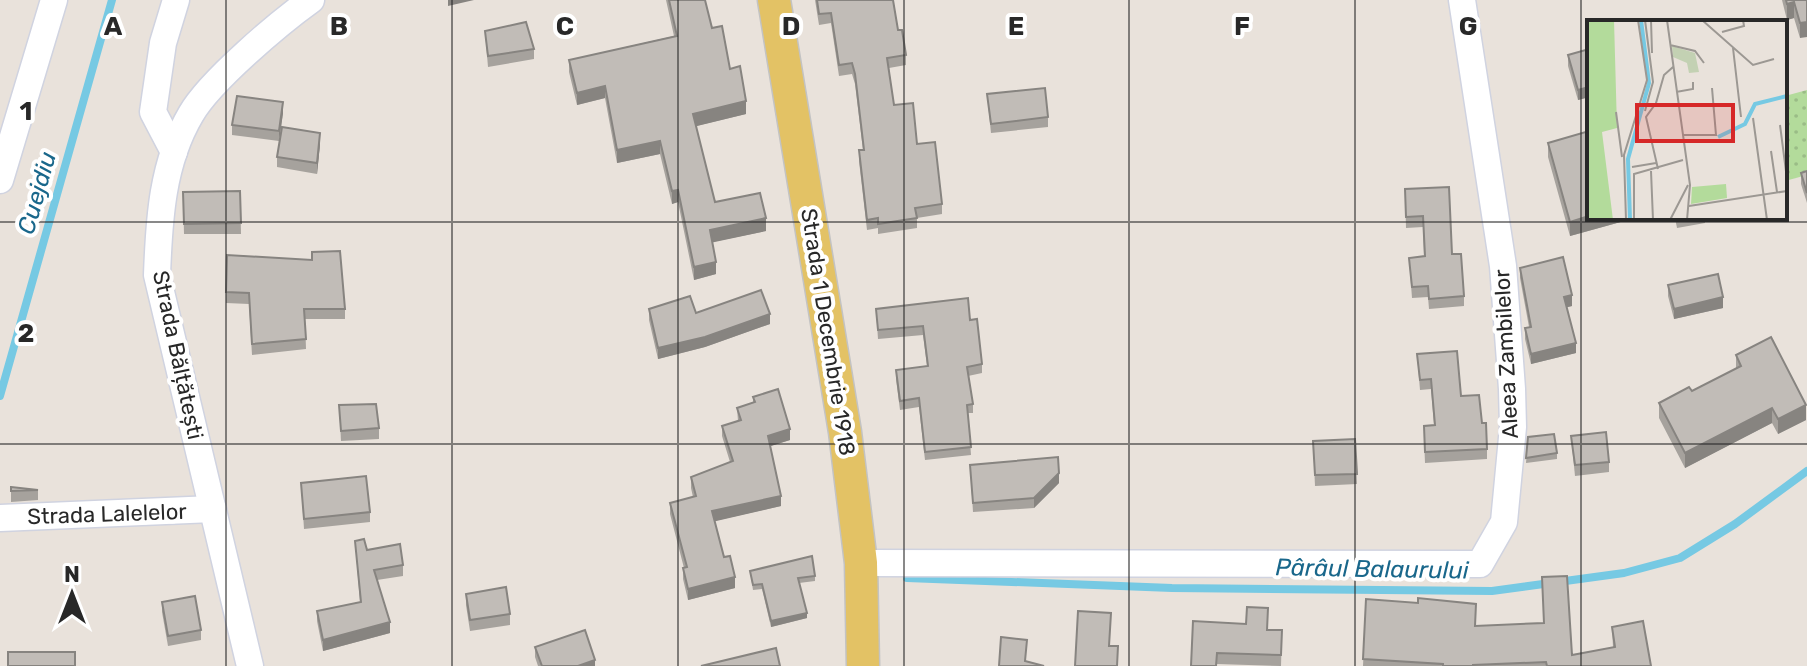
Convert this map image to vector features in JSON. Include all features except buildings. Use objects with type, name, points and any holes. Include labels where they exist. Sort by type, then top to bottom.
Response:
[{"type":"main road","name":"Strada 1 Decembrie 1918","points":[[774,0],[845,432],[861,563],[863,666]]},
{"type":"street","points":[[0,180],[54,0]]},
{"type":"street","points":[[174,152],[153,112],[163,43],[176,0]]},
{"type":"street","name":"Strada Bălțătești","points":[[250,666],[157,275],[159,214],[174,152],[192,112],[234,66],[311,0]]},
{"type":"street","name":"Aleea Zambilelor","points":[[861,563],[1480,564],[1504,522],[1512,441],[1512,389],[1503,266],[1462,0]]},
{"type":"street","name":"Strada Lalelelor","points":[[0,518],[213,509]]},
{"type":"green space","points":[[1807,90],[1807,175],[1787,180],[1787,95]]},
{"type":"waterway","name":"Cuejdiu","points":[[0,396],[112,0]]},
{"type":"waterway","name":"Pârâul Balaurului","points":[[907,578],[1172,588],[1492,591],[1624,573],[1680,558],[1735,524],[1807,471]]}]
